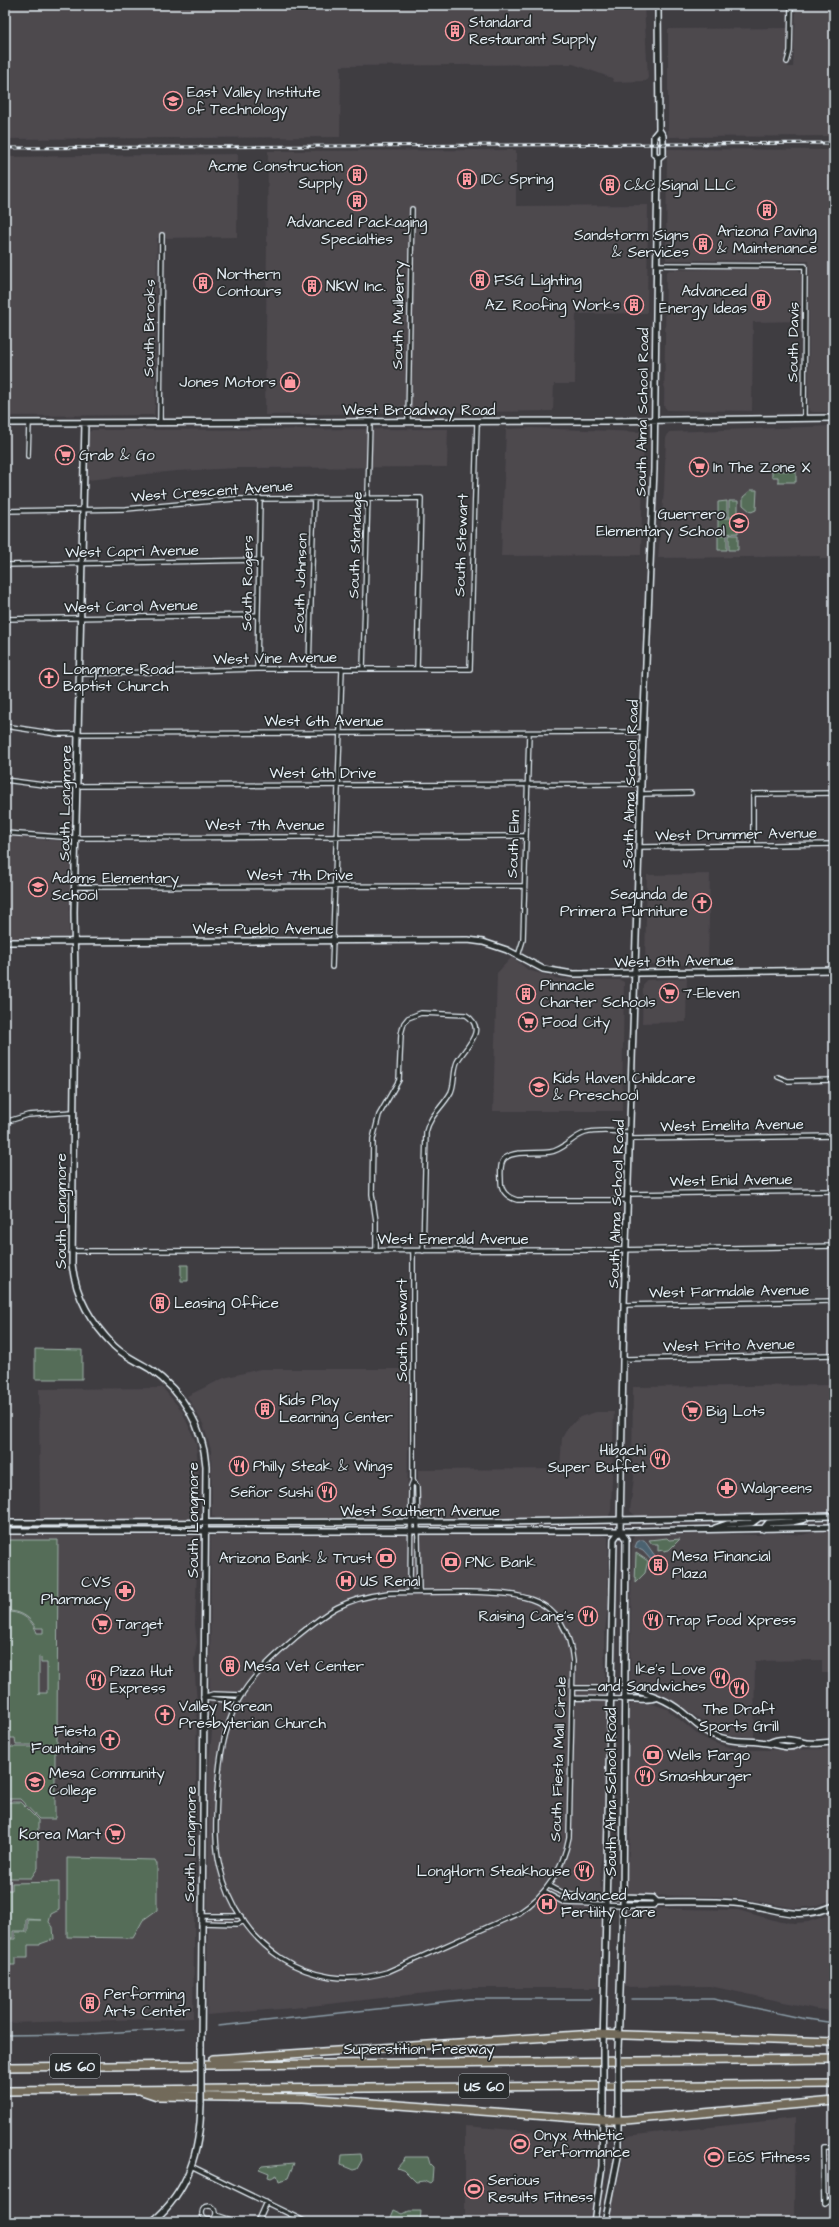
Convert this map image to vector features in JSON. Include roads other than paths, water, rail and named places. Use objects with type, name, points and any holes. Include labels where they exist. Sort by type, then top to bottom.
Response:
[{"type":"highway","points":[[139,2064],[603,2034],[834,2042]]},
{"type":"highway","name":"Superstition Freeway","points":[[7,2067],[139,2064],[834,2059]]},
{"type":"highway","name":"US 60","points":[[8,2091],[134,2088],[834,2084]]},
{"type":"highway","points":[[134,2088],[157,2096],[303,2098],[603,2120],[834,2101]]},
{"type":"main road","name":"South Alma School Road","points":[[658,5],[659,130],[663,136],[663,154],[658,158]]},
{"type":"main road","name":"South Alma School Road","points":[[594,2222],[602,2166],[603,2034],[612,1698],[614,1539],[620,1531],[621,1520],[624,1305],[631,1139],[641,784],[655,421],[658,158],[654,154],[654,136],[659,130]]},
{"type":"main road","name":"West Broadway Road","points":[[5,423],[655,421],[834,418]]},
{"type":"main road","name":"South Longmore","points":[[85,423],[81,674],[77,734],[71,1251],[77,1289],[86,1312],[95,1325],[114,1346],[168,1384],[182,1399],[193,1416],[200,1434],[206,1460],[201,1916],[201,2104],[198,2145],[191,2166],[177,2193],[152,2222]]},
{"type":"main road","name":"West Pueblo Avenue","points":[[5,942],[476,941],[494,945],[518,956]]},
{"type":"main road","name":"West 8th Avenue","points":[[518,956],[543,969],[560,973],[635,974],[834,970]]},
{"type":"main road","name":"West Southern Avenue","points":[[5,1523],[418,1522],[834,1516]]},
{"type":"main road","points":[[763,1529],[768,1523],[792,1522],[814,1517]]},
{"type":"main road","points":[[708,1530],[727,1524],[752,1523],[758,1518]]},
{"type":"main road","points":[[75,1532],[81,1527],[119,1527],[125,1523]]},
{"type":"main road","name":"West Southern Avenue","points":[[5,1531],[620,1531],[834,1527]]},
{"type":"main road","name":"South Alma School Road","points":[[605,2222],[618,2157],[619,2119],[618,2049],[620,2034],[623,1905],[623,1698],[626,1539],[620,1531]]},
{"type":"main road","points":[[624,1688],[652,1694],[656,1698],[676,1708],[709,1733],[731,1741],[769,1743],[775,1740],[796,1739],[802,1742],[834,1742]]},
{"type":"main road","points":[[623,1698],[651,1700],[656,1698]]},
{"type":"main road","points":[[623,1897],[653,1898],[657,1902]]},
{"type":"main road","points":[[623,1905],[653,1905],[657,1902],[735,1903],[797,1915],[818,1912],[834,1906]]},
{"type":"street","points":[[787,62],[790,51],[791,5]]},
{"type":"street","name":"South Mulberry","points":[[408,422],[412,209]]},
{"type":"street","name":"South Brooks","points":[[160,423],[162,235]]},
{"type":"street","name":"South Davis","points":[[657,265],[805,266],[804,418]]},
{"type":"street","name":"South Standage","points":[[363,669],[370,422]]},
{"type":"street","name":"South Stewart","points":[[470,669],[477,422]]},
{"type":"street","points":[[28,456],[29,423]]},
{"type":"street","name":"West Crescent Avenue","points":[[5,511],[126,509],[200,501],[260,498],[421,498],[417,669]]},
{"type":"street","name":"South Rogers","points":[[257,669],[260,498]]},
{"type":"street","name":"South Johnson","points":[[310,669],[314,498]]},
{"type":"street","name":"West Capri Avenue","points":[[5,565],[83,565],[260,560]]},
{"type":"street","name":"West Carol Avenue","points":[[5,619],[82,619],[258,615]]},
{"type":"street","name":"West Vine Avenue","points":[[81,674],[257,669],[470,669]]},
{"type":"street","points":[[332,967],[342,669]]},
{"type":"street","name":"West 6th Avenue","points":[[5,726],[57,734],[643,732]]},
{"type":"street","name":"South Elm","points":[[518,956],[523,940],[529,732]]},
{"type":"street","name":"West 6th Drive","points":[[5,780],[51,786],[641,784]]},
{"type":"street","points":[[641,794],[691,793]]},
{"type":"street","points":[[754,845],[752,794],[834,793]]},
{"type":"street","name":"West 7th Avenue","points":[[5,833],[76,838],[526,836]]},
{"type":"street","name":"West Drummer Avenue","points":[[639,847],[834,844]]},
{"type":"street","name":"West 7th Drive","points":[[75,887],[524,886]]},
{"type":"street","points":[[376,1251],[376,1221],[372,1194],[373,1139],[379,1115],[399,1080],[401,1034],[404,1023],[408,1018],[421,1013],[466,1015],[472,1019],[474,1025],[472,1041],[457,1063],[451,1093],[433,1114],[426,1132],[423,1251]]},
{"type":"street","points":[[778,1077],[788,1081],[834,1080]]},
{"type":"street","points":[[5,1122],[28,1115],[48,1112],[73,1112]]},
{"type":"street","name":"West Enid Avenue","points":[[631,1132],[586,1133],[565,1146],[551,1152],[508,1156],[502,1162],[501,1186],[504,1192],[511,1198],[517,1200],[834,1191]]},
{"type":"street","name":"West Emelita Avenue","points":[[631,1139],[834,1136]]},
{"type":"street","name":"West Emerald Avenue","points":[[71,1251],[627,1250],[834,1246]]},
{"type":"street","name":"South Stewart","points":[[413,1251],[414,1481],[417,1486],[419,1530],[419,1592]]},
{"type":"street","name":"West Farmdale Avenue","points":[[624,1305],[834,1301]]},
{"type":"street","name":"West Frito Avenue","points":[[624,1359],[834,1355]]},
{"type":"street","name":"South Stewart","points":[[410,1592],[411,1486],[414,1481]]},
{"type":"street","name":"South Fiesta Mall Circle","points":[[419,1592],[508,1593],[530,1598],[547,1606],[561,1621],[568,1636],[573,1661],[569,1837],[564,1858],[544,1892],[527,1907],[514,1915],[387,1972],[353,1979],[318,1976],[293,1966],[274,1954],[244,1921],[229,1895],[220,1867],[216,1833],[219,1761],[226,1732],[238,1701],[267,1663],[327,1612],[342,1604],[366,1596],[419,1592]]},
{"type":"street","points":[[573,1688],[624,1688]]},
{"type":"street","points":[[203,1697],[213,1694],[242,1695]]},
{"type":"street","points":[[203,1697],[213,1700],[238,1701]]},
{"type":"street","points":[[573,1698],[623,1698]]},
{"type":"street","points":[[548,1886],[562,1894],[572,1896],[623,1897]]},
{"type":"street","points":[[544,1892],[565,1903],[623,1905]]},
{"type":"street","points":[[201,1916],[241,1916]]},
{"type":"street","points":[[201,1923],[238,1924],[244,1921]]},
{"type":"street","points":[[834,2147],[823,2147],[824,2204],[831,2199],[834,2199]]},
{"type":"street","points":[[191,2166],[306,2222]]},
{"type":"street","points":[[257,2222],[266,2202]]},
{"type":"street","points":[[210,2206],[216,2210],[216,2215],[212,2220],[208,2220],[202,2216],[202,2211],[205,2207],[210,2206]]},
{"type":"street","points":[[216,2215],[237,2222]]},
{"type":"water","points":[[644,1540],[655,1556],[658,1557],[658,1561],[653,1562],[643,1551],[635,1547],[637,1542]]},
{"type":"waterway","points":[[218,2026],[470,1999],[591,1999]]},
{"type":"waterway","points":[[631,1999],[713,1999],[801,2018],[834,2023]]},
{"type":"waterway","points":[[5,2035],[88,2034],[183,2028]]},
{"type":"railway","points":[[5,148],[834,143]]},
{"type":"place","name":"Standard Restaurant Supply","points":[[455,31]]},
{"type":"place","name":"East Valley Institute of Technology","points":[[173,101]]},
{"type":"place","name":"Acme Construction Supply","points":[[357,175]]},
{"type":"place","name":"IDC Spring","points":[[467,179]]},
{"type":"place","name":"C&C Signal LLC","points":[[610,185]]},
{"type":"place","name":"Advanced Packaging Specialties","points":[[357,201]]},
{"type":"place","name":"Arizona Paving & Maintenance","points":[[767,210]]},
{"type":"place","name":"Sandstorm Signs & Services","points":[[703,244]]},
{"type":"place","name":"FSG Lighting","points":[[480,280]]},
{"type":"place","name":"Northern Contours","points":[[203,283]]},
{"type":"place","name":"NKW Inc.","points":[[312,286]]},
{"type":"place","name":"Advanced Energy Ideas","points":[[761,300]]},
{"type":"place","name":"AZ Roofing Works","points":[[634,305]]},
{"type":"place","name":"Jones Motors","points":[[290,382]]},
{"type":"place","name":"Grab & Go","points":[[65,455]]},
{"type":"place","name":"In The Zone X","points":[[699,467]]},
{"type":"place","name":"Guerrero Elementary School","points":[[739,523]]},
{"type":"place","name":"Longmore Road Baptist Church","points":[[49,678]]},
{"type":"place","name":"Adams Elementary School","points":[[38,887]]},
{"type":"place","name":"Segunda de Primera Furniture","points":[[702,903]]},
{"type":"place","name":"7-Eleven","points":[[669,993]]},
{"type":"place","name":"Pinnacle Charter Schools","points":[[526,994]]},
{"type":"place","name":"Food City","points":[[528,1022]]},
{"type":"place","name":"Kids Haven Childcare & Preschool","points":[[539,1087]]},
{"type":"place","name":"Leasing Office","points":[[160,1303]]},
{"type":"place","name":"Kids Play Learning Center","points":[[265,1409]]},
{"type":"place","name":"Big Lots","points":[[692,1411]]},
{"type":"place","name":"Hibachi Super Buffet","points":[[660,1459]]},
{"type":"place","name":"Philly Steak & Wings","points":[[239,1466]]},
{"type":"place","name":"Walgreens","points":[[727,1488]]},
{"type":"place","name":"Señor Sushi","points":[[327,1492]]},
{"type":"place","name":"Arizona Bank & Trust","points":[[386,1558]]},
{"type":"place","name":"PNC Bank","points":[[451,1562]]},
{"type":"place","name":"Mesa Financial Plaza","points":[[658,1565]]},
{"type":"place","name":"US Renal","points":[[346,1581]]},
{"type":"place","name":"CVS Pharmacy","points":[[125,1591]]},
{"type":"place","name":"Raising Cane's","points":[[588,1616]]},
{"type":"place","name":"Trap Food Xpress","points":[[653,1620]]},
{"type":"place","name":"Target","points":[[102,1624]]},
{"type":"place","name":"Mesa Vet Center","points":[[230,1666]]},
{"type":"place","name":"Ike's Love and Sandwiches","points":[[720,1678]]},
{"type":"place","name":"Pizza Hut Express","points":[[96,1680]]},
{"type":"place","name":"The Draft Sports Grill","points":[[739,1688]]},
{"type":"place","name":"Valley Korean Presbyterian Church","points":[[165,1715]]},
{"type":"place","name":"Fiesta Fountains","points":[[110,1740]]},
{"type":"place","name":"Wells Fargo","points":[[653,1755]]},
{"type":"place","name":"Smashburger","points":[[645,1776]]},
{"type":"place","name":"Mesa Community College","points":[[35,1782]]},
{"type":"place","name":"Korea Mart","points":[[115,1834]]},
{"type":"place","name":"LongHorn Steakhouse","points":[[584,1871]]},
{"type":"place","name":"Advanced Fertility Care","points":[[547,1904]]},
{"type":"place","name":"Performing Arts Center","points":[[90,2003]]},
{"type":"place","name":"Onyx Athletic Performance","points":[[520,2144]]},
{"type":"place","name":"EōS Fitness","points":[[714,2157]]},
{"type":"place","name":"Serious Results Fitness","points":[[474,2189]]}]
